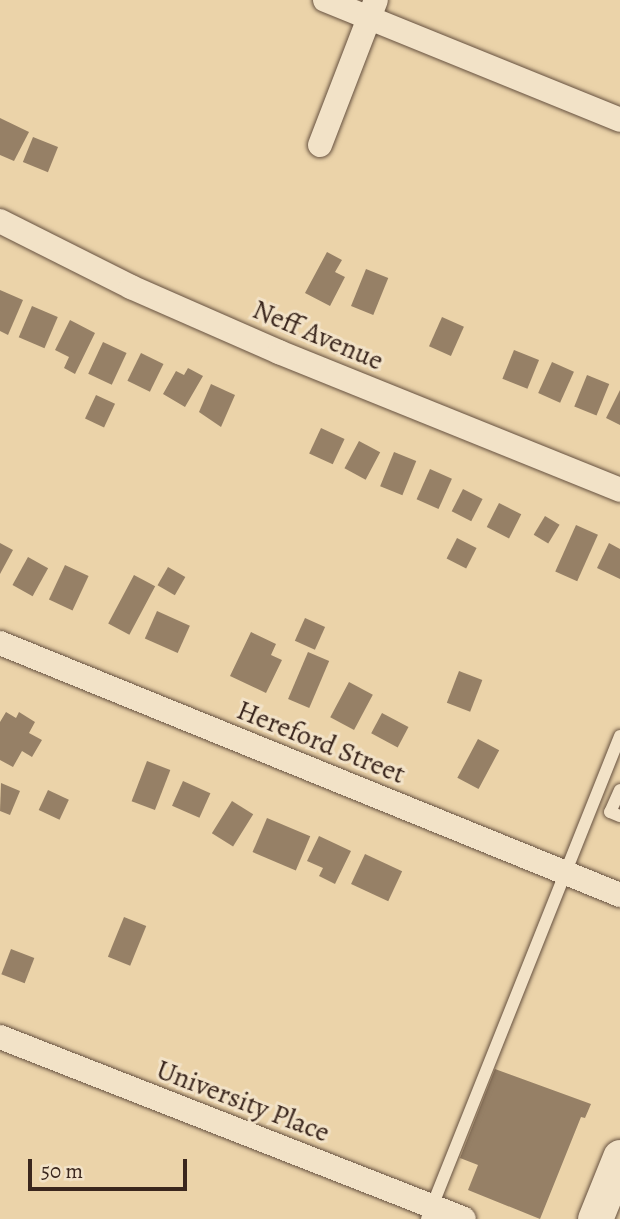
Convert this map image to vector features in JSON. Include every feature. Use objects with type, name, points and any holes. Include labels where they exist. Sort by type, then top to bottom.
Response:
[{"type":"main road","points":[[595,1219],[620,1157]]},
{"type":"street","points":[[325,0],[373,9],[620,120]]},
{"type":"street","points":[[320,145],[373,9]]},
{"type":"street","name":"Neff Avenue","points":[[0,221],[131,287],[255,341],[620,490]]},
{"type":"street","name":"Hereford Street","points":[[0,643],[620,895]]},
{"type":"street","name":"University Place","points":[[0,1037],[430,1213],[464,1219]]},
{"type":"lane","points":[[430,1213],[620,736]]},
{"type":"lane","points":[[620,790],[610,812],[620,816]]},
{"type":"building","points":[[0,118],[29,132],[14,161],[0,155]]},
{"type":"building","points":[[33,137],[58,147],[48,172],[23,162]]},
{"type":"building","points":[[327,252],[342,260],[335,272],[345,277],[330,306],[305,293]]},
{"type":"building","points":[[366,269],[388,278],[373,315],[351,306]]},
{"type":"building","points":[[0,290],[23,300],[8,335],[0,331]]},
{"type":"building","points":[[32,306],[58,317],[44,348],[19,337]]},
{"type":"building","points":[[442,317],[464,327],[451,356],[429,346]]},
{"type":"building","points":[[70,320],[95,333],[75,374],[64,368],[69,357],[55,350]]},
{"type":"building","points":[[103,342],[127,353],[112,385],[88,374]]},
{"type":"building","points":[[514,350],[539,360],[527,389],[502,379]]},
{"type":"building","points":[[141,353],[163,364],[150,392],[127,381]]},
{"type":"building","points":[[552,362],[574,372],[560,403],[538,393]]},
{"type":"building","points":[[188,368],[203,376],[185,407],[163,394],[176,371],[184,375]]},
{"type":"building","points":[[587,375],[609,384],[597,416],[574,407]]},
{"type":"building","points":[[211,384],[235,395],[221,427],[199,412]]},
{"type":"building","points":[[620,390],[620,425],[606,418]]},
{"type":"building","points":[[96,395],[115,404],[104,427],[85,419]]},
{"type":"building","points":[[321,428],[345,439],[333,464],[309,453]]},
{"type":"building","points":[[359,441],[380,452],[366,480],[344,468]]},
{"type":"building","points":[[394,452],[416,461],[402,495],[380,486]]},
{"type":"building","points":[[430,469],[452,479],[439,509],[417,499]]},
{"type":"building","points":[[463,489],[483,499],[471,521],[452,511]]},
{"type":"building","points":[[499,503],[521,514],[509,538],[487,527]]},
{"type":"building","points":[[545,516],[560,525],[548,544],[534,535]]},
{"type":"building","points":[[576,525],[598,535],[577,581],[555,572]]},
{"type":"building","points":[[457,538],[477,548],[466,568],[447,558]]},
{"type":"building","points":[[0,543],[13,550],[0,574]]},
{"type":"building","points":[[609,543],[620,549],[620,579],[597,568]]},
{"type":"building","points":[[28,557],[48,568],[33,596],[12,585]]},
{"type":"building","points":[[65,565],[89,576],[73,610],[49,599]]},
{"type":"building","points":[[168,567],[185,577],[175,595],[158,585]]},
{"type":"building","points":[[134,575],[155,586],[129,635],[108,624]]},
{"type":"building","points":[[157,611],[190,626],[178,653],[145,638]]},
{"type":"building","points":[[305,618],[325,627],[315,650],[295,641]]},
{"type":"building","points":[[251,632],[276,644],[271,655],[282,660],[266,693],[230,676]]},
{"type":"building","points":[[308,652],[329,661],[309,708],[288,699]]},
{"type":"building","points":[[459,671],[482,680],[470,712],[447,703]]},
{"type":"building","points":[[349,682],[373,695],[354,730],[330,717]]},
{"type":"building","points":[[6,712],[16,718],[19,712],[35,722],[29,733],[42,740],[32,757],[22,751],[13,767],[0,760],[0,722]]},
{"type":"building","points":[[382,713],[408,727],[398,747],[371,733]]},
{"type":"building","points":[[478,739],[499,750],[479,789],[457,778]]},
{"type":"building","points":[[147,761],[170,770],[155,810],[132,801]]},
{"type":"building","points":[[183,781],[210,793],[199,818],[172,806]]},
{"type":"building","points":[[1,783],[20,791],[10,815],[0,811]]},
{"type":"building","points":[[48,790],[69,800],[60,820],[39,810]]},
{"type":"building","points":[[232,801],[253,814],[233,846],[212,833]]},
{"type":"building","points":[[267,818],[310,836],[296,870],[253,852]]},
{"type":"building","points":[[319,836],[351,851],[335,884],[319,876],[323,868],[307,861]]},
{"type":"building","points":[[365,854],[402,871],[388,901],[351,884]]},
{"type":"building","points":[[124,917],[146,926],[130,966],[108,957]]},
{"type":"building","points":[[11,949],[34,958],[25,983],[1,974]]},
{"type":"building","points":[[495,1069],[591,1104],[585,1118],[581,1117],[540,1219],[468,1190],[478,1165],[460,1158]]}]
